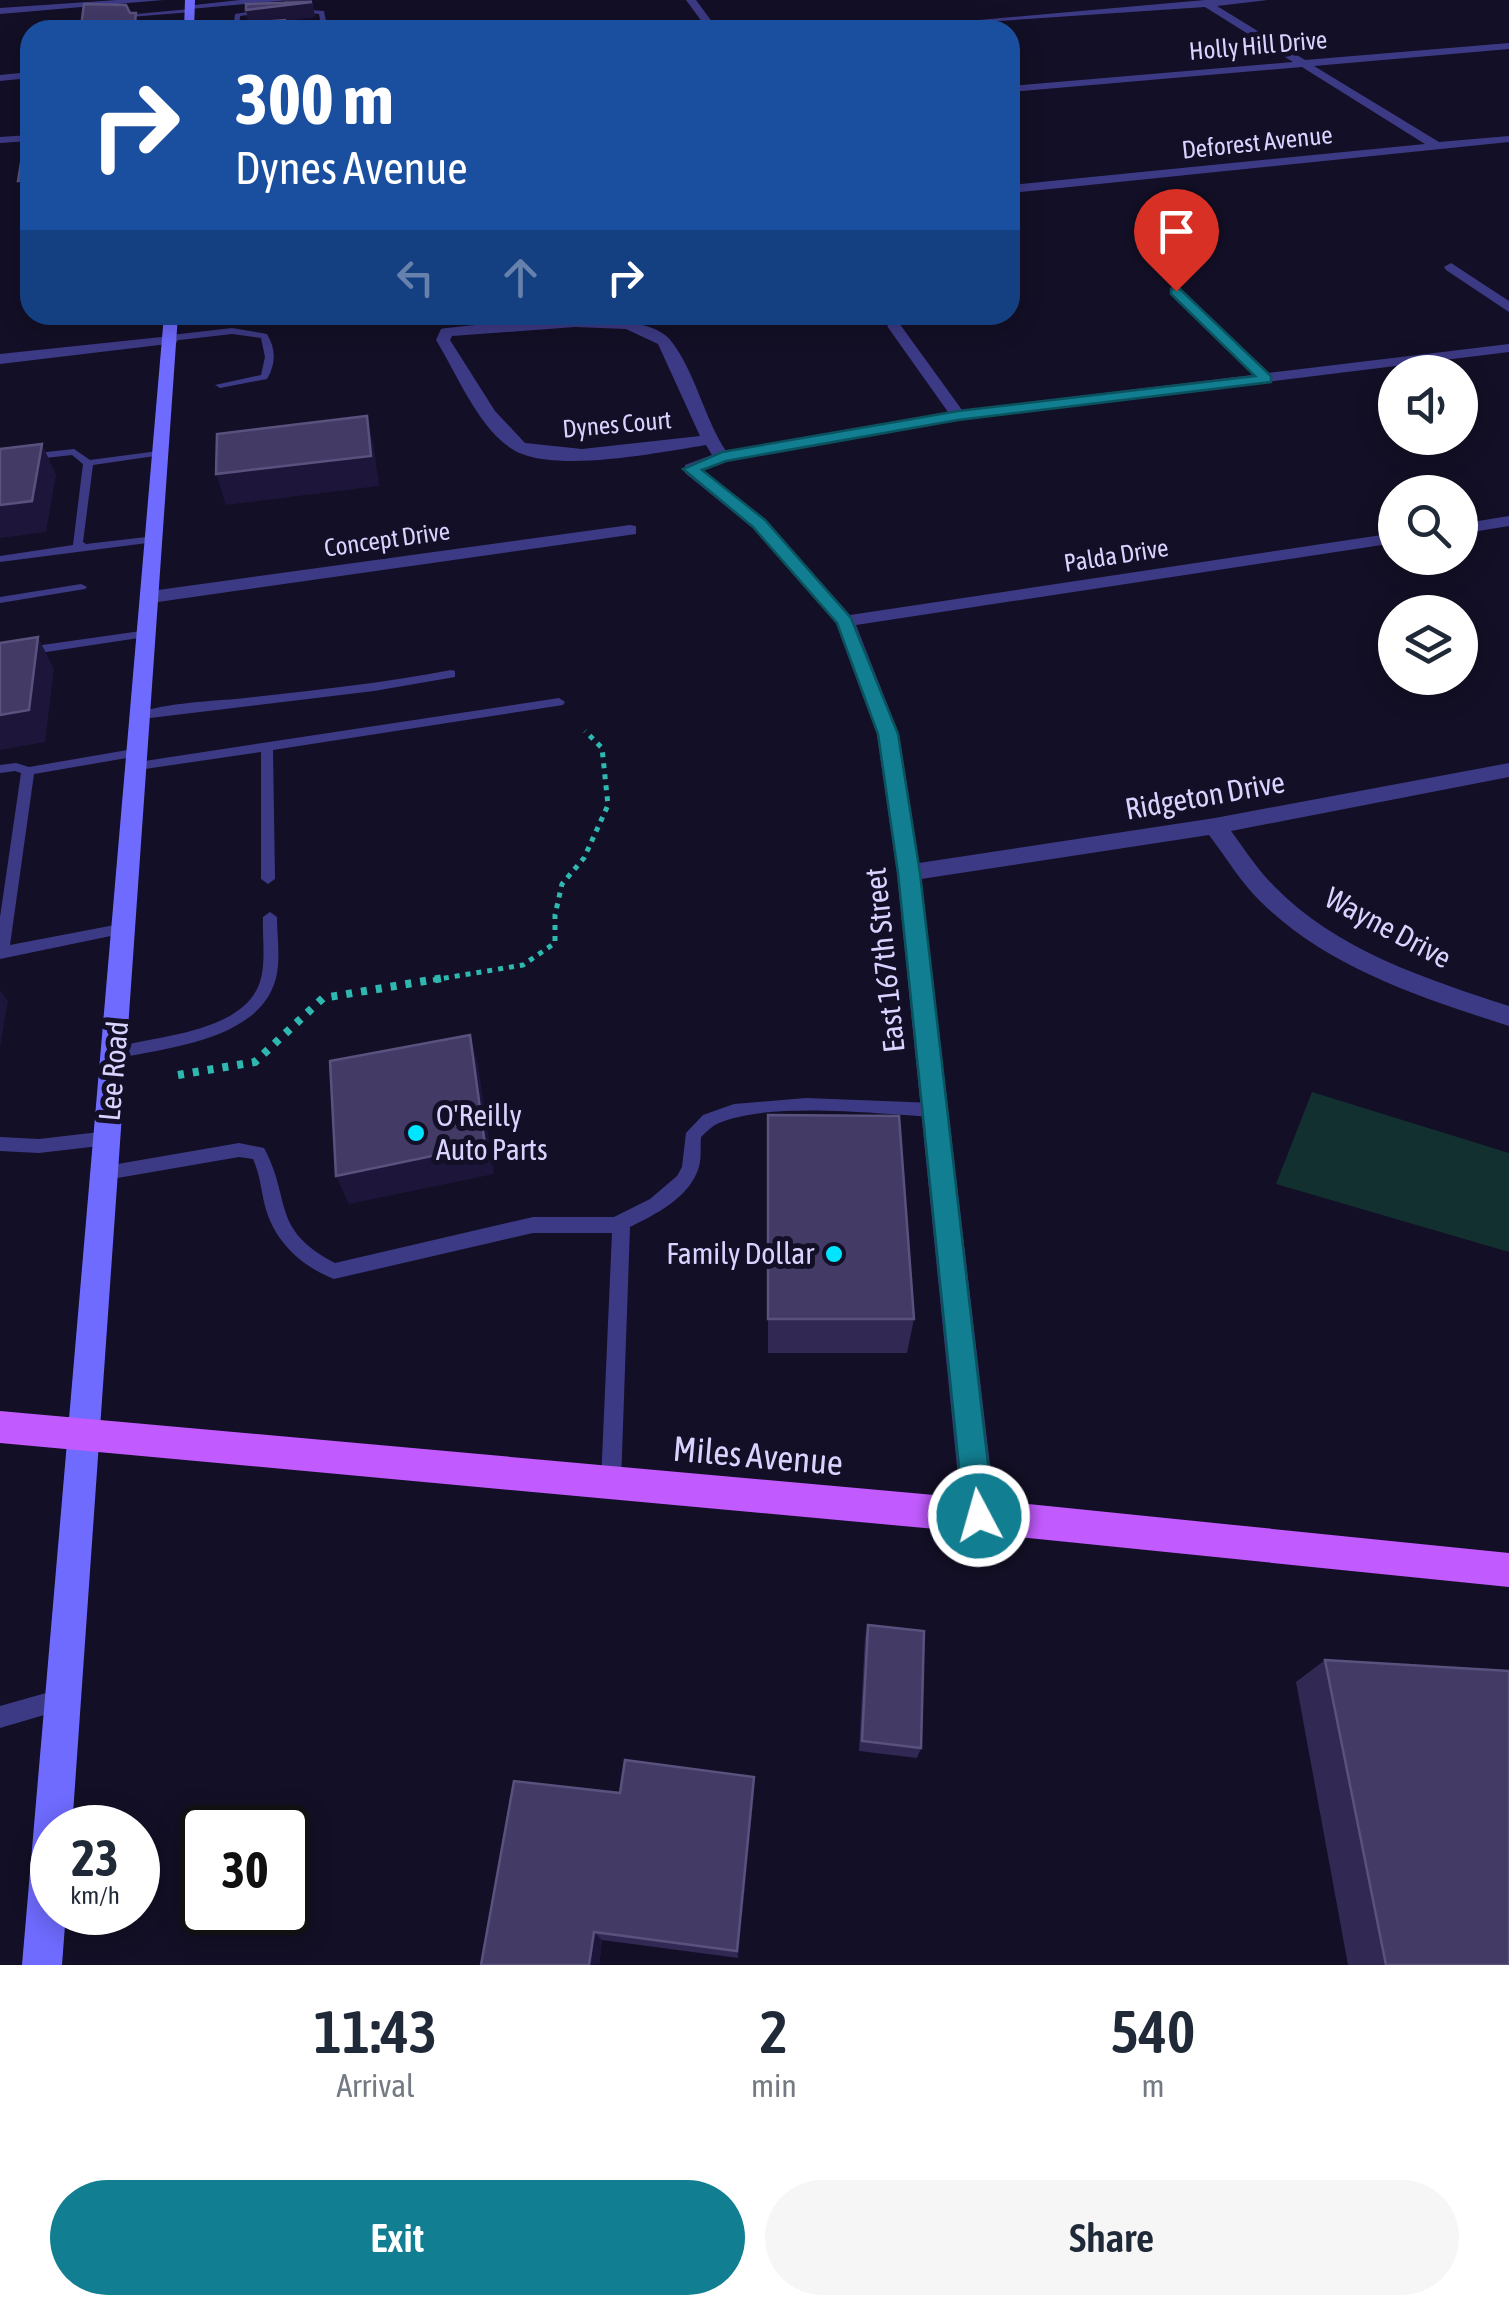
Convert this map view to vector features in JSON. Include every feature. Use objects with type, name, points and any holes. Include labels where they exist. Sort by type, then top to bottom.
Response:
[{"type":"main road","name":"Lee Road","points":[[55,1805],[171,325]]},
{"type":"main road","name":"Miles Avenue","points":[[0,1428],[979,1516],[1509,1570]]},
{"type":"main road","points":[[42,1965],[44,1935]]},
{"type":"street","points":[[0,11],[158,0]]},
{"type":"street","points":[[190,6],[229,2],[255,7],[285,0]]},
{"type":"street","points":[[991,20],[1263,0]]},
{"type":"street","points":[[1204,2],[1437,146]]},
{"type":"street","name":"Holly Hill Drive","points":[[1020,87],[1509,46]]},
{"type":"street","name":"Deforest Avenue","points":[[1020,189],[1509,139]]},
{"type":"street","points":[[1451,267],[1509,308]]},
{"type":"street","points":[[1176,291],[1266,379]]},
{"type":"street","name":"Dynes Court","points":[[546,325],[446,332],[443,340],[516,445],[538,455],[670,446],[710,439]]},
{"type":"street","name":"Dynes Court","points":[[628,325],[664,341],[722,457]]},
{"type":"street","points":[[894,326],[958,415]]},
{"type":"street","points":[[0,359],[171,339]]},
{"type":"street","points":[[722,457],[958,415],[1509,348]]},
{"type":"street","name":"East 167th Street","points":[[722,457],[691,469],[759,524],[845,621],[888,734],[909,873],[979,1516]]},
{"type":"street","points":[[1478,525],[1509,521]]},
{"type":"street","name":"Concept Drive","points":[[151,597],[630,530]]},
{"type":"street","name":"Palda Drive","points":[[845,621],[1378,541]]},
{"type":"street","name":"Ridgeton Drive","points":[[909,873],[1215,826],[1509,770]]},
{"type":"street","name":"Wayne Drive","points":[[1215,826],[1268,896],[1332,943],[1409,983],[1509,1016]]},
{"type":"lane","points":[[103,17],[190,6]]},
{"type":"lane","points":[[255,7],[276,13]]},
{"type":"lane","points":[[266,11],[328,7],[330,20]]},
{"type":"lane","points":[[294,12],[317,10],[322,12],[323,20]]},
{"type":"lane","points":[[149,20],[150,14]]},
{"type":"lane","points":[[171,339],[232,332],[264,336],[269,342],[264,377],[220,385]]},
{"type":"lane","points":[[0,460],[74,452],[88,464],[162,452]]},
{"type":"lane","points":[[84,548],[76,543],[88,464]]},
{"type":"lane","points":[[0,559],[155,539]]},
{"type":"lane","points":[[0,600],[81,587]]},
{"type":"lane","points":[[0,655],[148,634]]},
{"type":"lane","points":[[142,715],[221,702],[359,692],[451,674]]},
{"type":"lane","points":[[0,769],[16,767],[28,771],[267,747],[559,702]]},
{"type":"lane","points":[[267,747],[268,879]]},
{"type":"lane","points":[[28,771],[1,953],[125,928]]},
{"type":"lane","points":[[116,1053],[226,1027],[244,1015],[266,986],[270,917]]},
{"type":"lane","points":[[615,1226],[656,1206],[690,1170],[694,1134],[708,1117],[768,1105],[935,1110]]},
{"type":"lane","points":[[0,1144],[40,1146],[108,1138]]},
{"type":"lane","points":[[106,1173],[238,1150],[258,1154],[270,1172],[274,1211],[298,1249],[315,1263],[334,1271],[533,1225],[621,1225],[611,1482]]},
{"type":"lane","points":[[0,1718],[64,1699]]},
{"type":"path","points":[[178,1075],[254,1062],[323,998],[523,965],[555,943],[555,914],[562,884],[584,858],[608,806],[602,748],[585,731]]},
{"type":"green space","points":[[1312,1092],[1509,1153],[1509,1252],[1276,1184]]},
{"type":"building","points":[[312,2],[246,10],[246,4]]},
{"type":"building","points":[[84,4],[126,5],[130,13],[136,13],[135,20],[82,20]]},
{"type":"building","points":[[367,416],[371,456],[216,474],[217,434]]},
{"type":"building","points":[[42,444],[32,501],[0,505],[0,449]]},
{"type":"building","points":[[38,637],[29,710],[0,715],[0,643]]},
{"type":"building","name":"O'Reilly Auto Parts","points":[[470,1035],[485,1145],[336,1176],[330,1061]]},
{"type":"building","name":"Family Dollar","points":[[768,1115],[899,1116],[914,1319],[768,1319]]},
{"type":"building","points":[[868,1625],[924,1631],[921,1748],[862,1741]]},
{"type":"building","points":[[1325,1660],[1509,1671],[1509,1965],[1386,1965]]},
{"type":"building","points":[[625,1760],[754,1777],[737,1951],[594,1932],[589,1965],[481,1965],[514,1781],[620,1793]]},
{"type":"place","name":"O'Reilly Auto Parts","points":[[416,1133]]},
{"type":"place","name":"Family Dollar","points":[[834,1254]]},
{"type":"route","points":[[979,1516],[909,873],[888,734],[845,621],[759,524],[691,469],[722,457],[958,415],[1266,379],[1176,291]]}]
